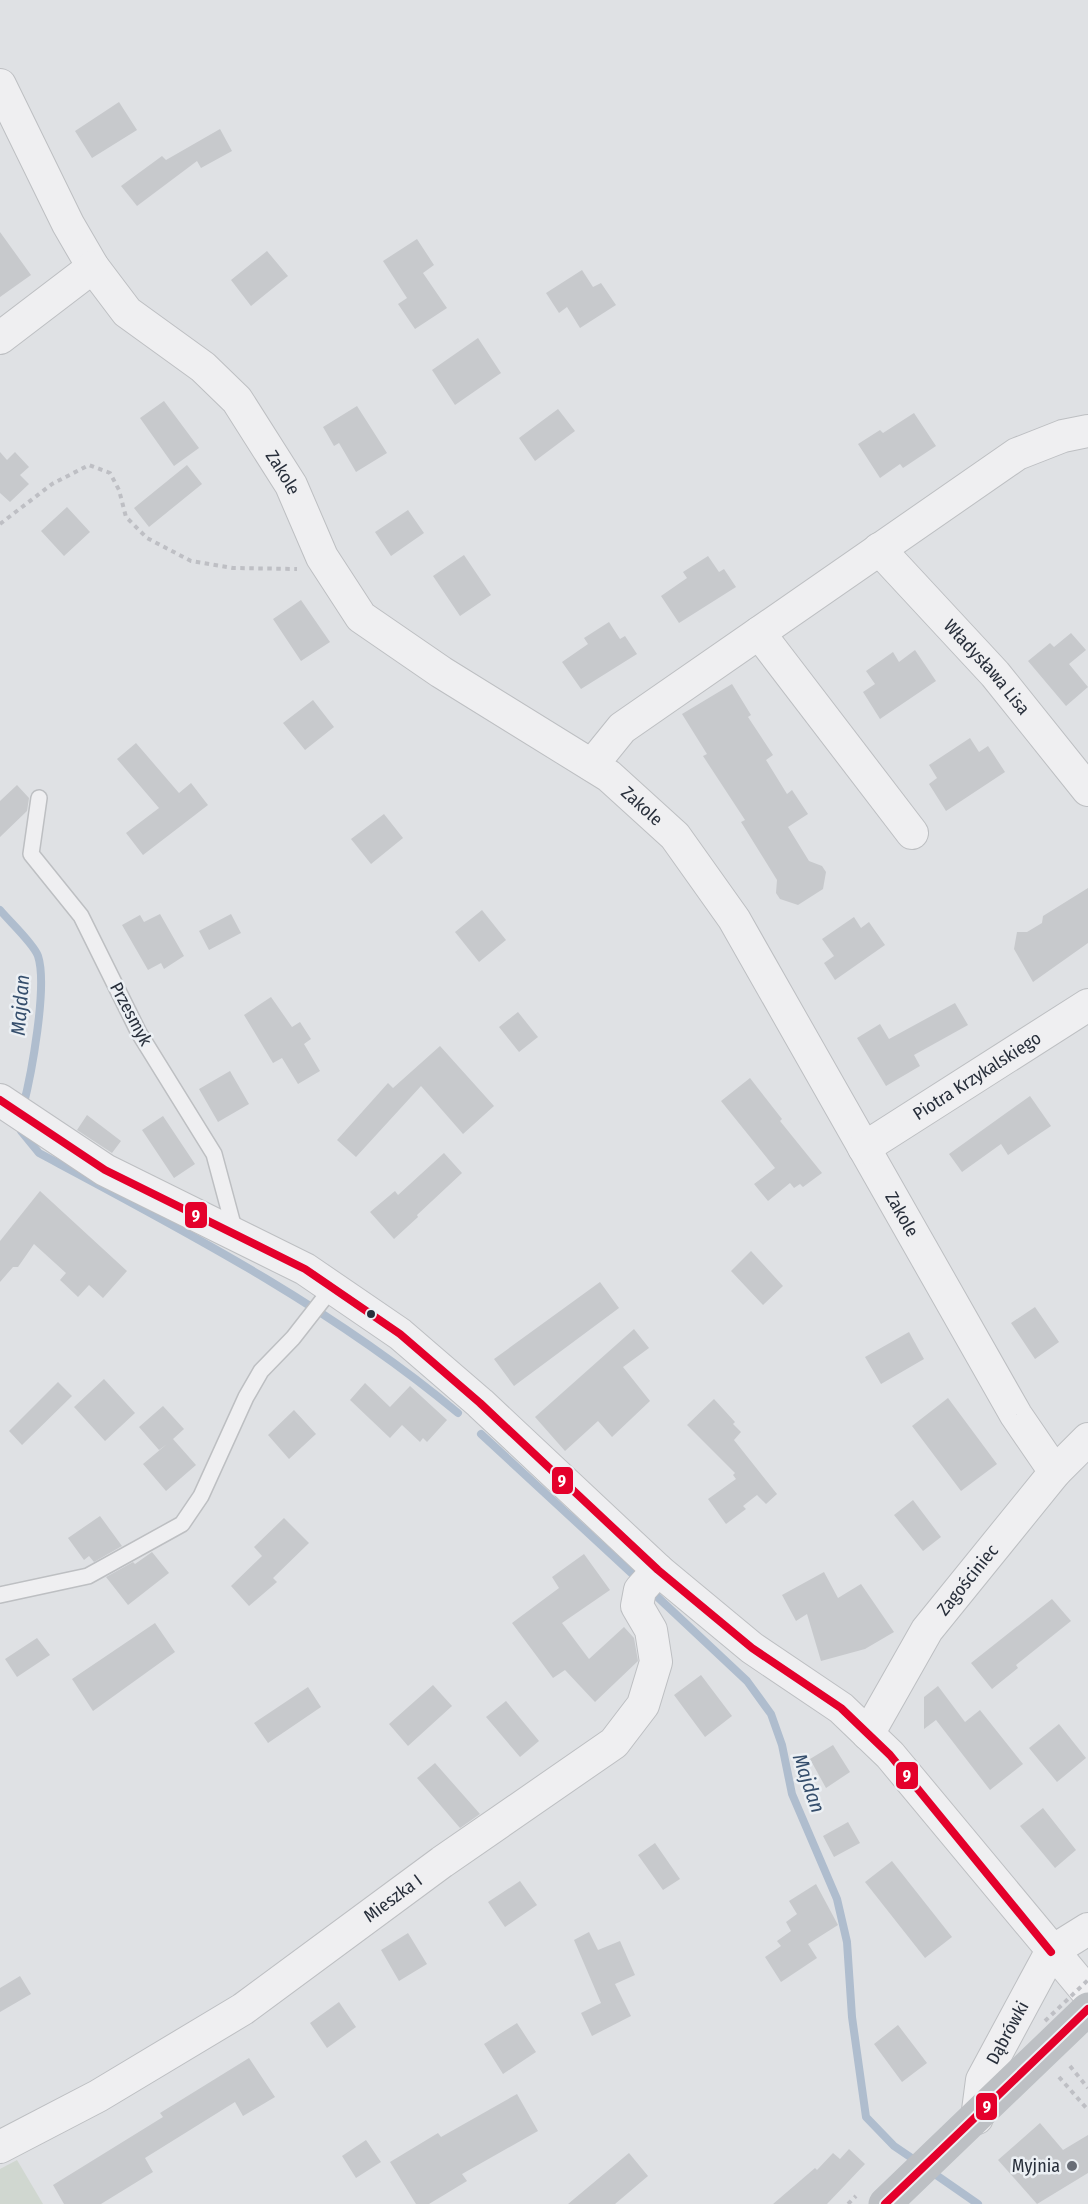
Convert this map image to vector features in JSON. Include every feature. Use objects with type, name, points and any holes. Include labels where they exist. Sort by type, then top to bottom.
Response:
[{"type":"main road","points":[[896,2194],[1038,2059],[1053,2028],[1088,2009]]},
{"type":"street","name":"Zakole","points":[[0,85],[63,215],[93,267],[127,312],[203,367],[237,400],[291,485],[322,557],[362,617],[441,672],[609,776],[675,836],[727,909],[1016,1415],[1055,1472]]},
{"type":"street","points":[[0,338],[93,267]]},
{"type":"street","points":[[592,765],[622,728],[1017,454],[1064,436],[1088,431]]},
{"type":"street","name":"Władysława Lisa","points":[[879,549],[994,674],[1088,790]]},
{"type":"street","points":[[759,633],[912,833]]},
{"type":"street","name":"Piotra Krzykalskiego","points":[[864,1148],[1088,1005]]},
{"type":"street","points":[[14,1110],[105,1170],[305,1269],[322,1301],[400,1334],[480,1403],[650,1579],[841,1708],[890,1755],[1088,1994]]},
{"type":"street","name":"Zagościniec","points":[[868,1734],[927,1630],[1055,1472],[1088,1439]]},
{"type":"street","name":"Mieszka I","points":[[0,2147],[98,2096],[243,2009],[442,1862],[614,1743],[642,1705],[656,1662],[651,1630],[637,1606],[650,1579]]},
{"type":"street","name":"Dąbrówki","points":[[977,2118],[982,2080],[1051,1952],[1088,1929]]},
{"type":"lane","name":"Przesmyk","points":[[39,798],[31,854],[81,916],[139,1033],[214,1154],[236,1235]]},
{"type":"lane","points":[[0,1595],[88,1576],[182,1524],[201,1496],[246,1396],[261,1371],[322,1301]]},
{"type":"path","points":[[0,524],[52,484],[89,465],[110,473],[126,517],[147,538],[192,561],[233,568],[331,570]]},
{"type":"path","points":[[1053,2028],[1088,1980]]},
{"type":"path","points":[[1038,2059],[1088,2110]]},
{"type":"shaded area","points":[[17,2160],[43,2204],[0,2204],[0,2169]]},
{"type":"building","points":[[119,102],[137,130],[92,158],[75,131]]},
{"type":"building","points":[[220,129],[232,151],[201,168],[197,161],[137,206],[121,186],[162,156],[166,160]]},
{"type":"building","points":[[0,232],[31,275],[0,297]]},
{"type":"building","points":[[417,239],[434,265],[423,273],[447,308],[415,329],[398,304],[407,298],[383,261]]},
{"type":"building","points":[[267,251],[288,276],[251,306],[231,280]]},
{"type":"building","points":[[582,270],[593,287],[601,283],[616,305],[580,328],[567,307],[559,313],[546,293]]},
{"type":"building","points":[[478,338],[501,373],[455,405],[432,370]]},
{"type":"building","points":[[164,401],[199,448],[174,466],[140,418]]},
{"type":"building","points":[[357,406],[387,453],[356,472],[339,443],[334,446],[323,427]]},
{"type":"building","points":[[558,409],[575,431],[535,461],[519,438]]},
{"type":"building","points":[[914,413],[936,446],[903,468],[900,464],[880,478],[858,444],[880,430],[883,433]]},
{"type":"building","points":[[0,452],[7,460],[15,452],[29,467],[20,475],[29,484],[10,502],[0,493]]},
{"type":"building","points":[[187,465],[202,484],[149,527],[134,508]]},
{"type":"building","points":[[67,507],[90,532],[64,556],[41,531]]},
{"type":"building","points":[[408,510],[424,533],[391,556],[375,532]]},
{"type":"building","points":[[464,555],[491,595],[460,616],[433,576]]},
{"type":"building","points":[[708,556],[719,572],[724,569],[736,587],[679,623],[661,596],[687,578],[683,572]]},
{"type":"building","points":[[301,600],[330,642],[301,661],[273,619]]},
{"type":"building","points":[[609,622],[620,639],[625,636],[637,654],[581,689],[562,662],[588,644],[584,638]]},
{"type":"building","points":[[1071,633],[1086,650],[1069,664],[1088,687],[1066,706],[1028,661],[1050,643],[1054,647]]},
{"type":"building","points":[[915,650],[936,681],[880,719],[863,692],[875,684],[866,671],[893,652],[899,662]]},
{"type":"building","points":[[732,684],[751,715],[748,717],[773,755],[766,760],[787,794],[792,790],[808,814],[788,827],[809,861],[822,866],[826,872],[823,889],[798,905],[780,899],[776,893],[777,880],[741,822],[745,820],[703,756],[707,754],[682,714]]},
{"type":"building","points":[[313,700],[334,727],[305,750],[283,723]]},
{"type":"building","points":[[970,738],[979,752],[988,746],[1005,772],[946,811],[929,784],[937,778],[929,765]]},
{"type":"building","points":[[136,743],[179,793],[191,783],[208,805],[143,855],[126,833],[159,808],[117,759]]},
{"type":"building","points":[[17,785],[29,798],[27,811],[0,837],[0,801]]},
{"type":"building","points":[[384,814],[403,838],[371,864],[351,839]]},
{"type":"building","points":[[1088,888],[1088,943],[1033,982],[1014,949],[1017,932],[1027,932],[1042,923],[1043,916]]},
{"type":"building","points":[[482,910],[506,940],[479,962],[455,932]]},
{"type":"building","points":[[160,914],[184,956],[164,969],[161,963],[148,970],[122,925],[140,915],[144,922]]},
{"type":"building","points":[[231,914],[241,933],[209,950],[199,931]]},
{"type":"building","points":[[854,917],[861,928],[869,922],[885,945],[835,980],[824,963],[834,956],[822,939]]},
{"type":"building","points":[[271,997],[292,1027],[300,1022],[311,1039],[304,1044],[320,1071],[298,1084],[282,1058],[273,1063],[244,1015]]},
{"type":"building","points":[[955,1003],[968,1025],[914,1055],[920,1066],[886,1086],[857,1038],[880,1024],[889,1039]]},
{"type":"building","points":[[518,1012],[538,1037],[519,1052],[499,1027]]},
{"type":"building","points":[[440,1046],[494,1106],[463,1134],[421,1086],[356,1157],[337,1140],[388,1083],[393,1088]]},
{"type":"building","points":[[230,1071],[249,1104],[218,1122],[199,1089]]},
{"type":"building","points":[[750,1078],[782,1119],[780,1121],[822,1173],[803,1187],[800,1184],[794,1188],[790,1183],[768,1201],[754,1184],[775,1168],[721,1101]]},
{"type":"building","points":[[1030,1096],[1051,1126],[1008,1155],[1001,1144],[962,1172],[949,1154]]},
{"type":"building","points":[[87,1115],[121,1141],[112,1153],[77,1130]]},
{"type":"building","points":[[163,1116],[195,1164],[174,1178],[142,1130]]},
{"type":"building","points":[[444,1153],[462,1173],[394,1239],[370,1212],[395,1191],[398,1195]]},
{"type":"building","points":[[40,1191],[127,1271],[103,1298],[89,1285],[78,1297],[60,1280],[66,1273],[34,1244],[18,1267],[13,1267],[0,1282],[0,1241]]},
{"type":"building","points":[[751,1251],[783,1286],[763,1305],[731,1271]]},
{"type":"building","points":[[600,1282],[619,1308],[514,1386],[494,1359]]},
{"type":"building","points":[[1035,1307],[1059,1342],[1035,1359],[1011,1323]]},
{"type":"building","points":[[634,1329],[649,1348],[623,1367],[650,1401],[612,1437],[598,1421],[565,1451],[535,1417]]},
{"type":"building","points":[[909,1332],[924,1359],[881,1384],[865,1357]]},
{"type":"building","points":[[104,1379],[135,1413],[105,1441],[74,1407]]},
{"type":"building","points":[[58,1382],[72,1396],[22,1445],[9,1431]]},
{"type":"building","points":[[365,1383],[390,1407],[410,1386],[447,1420],[427,1442],[423,1438],[420,1442],[402,1425],[390,1438],[350,1400]]},
{"type":"building","points":[[948,1398],[997,1464],[961,1491],[912,1426]]},
{"type":"building","points":[[714,1399],[741,1432],[734,1440],[777,1494],[766,1504],[757,1495],[743,1506],[746,1509],[726,1524],[708,1499],[736,1479],[733,1475],[735,1473],[687,1425]]},
{"type":"building","points":[[163,1406],[184,1429],[173,1439],[196,1465],[166,1491],[143,1464],[167,1444],[159,1450],[139,1427]]},
{"type":"building","points":[[294,1410],[316,1434],[289,1459],[268,1435]]},
{"type":"building","points":[[913,1500],[941,1537],[923,1551],[894,1515]]},
{"type":"building","points":[[100,1516],[122,1546],[94,1562],[89,1556],[84,1560],[68,1538]]},
{"type":"building","points":[[284,1518],[309,1543],[273,1578],[277,1582],[249,1606],[231,1586],[262,1556],[254,1547]]},
{"type":"building","points":[[152,1552],[169,1573],[128,1605],[106,1577],[133,1562],[135,1564]]},
{"type":"building","points":[[584,1554],[610,1590],[562,1623],[589,1659],[624,1627],[634,1638],[638,1661],[595,1702],[565,1670],[553,1678],[512,1623],[559,1588],[552,1577]]},
{"type":"building","points":[[824,1572],[838,1598],[861,1584],[894,1632],[865,1649],[821,1661],[807,1614],[796,1621],[782,1595]]},
{"type":"building","points":[[1052,1599],[1071,1621],[1016,1665],[1018,1668],[992,1689],[971,1663]]},
{"type":"building","points":[[155,1623],[175,1652],[93,1711],[72,1679]]},
{"type":"building","points":[[37,1638],[50,1655],[17,1677],[5,1659]]},
{"type":"building","points":[[701,1675],[732,1716],[705,1737],[674,1695]]},
{"type":"building","points":[[433,1685],[452,1706],[408,1746],[389,1724]]},
{"type":"building","points":[[938,1686],[965,1722],[980,1710],[1023,1764],[990,1790],[936,1720],[924,1729],[924,1697]]},
{"type":"building","points":[[308,1687],[321,1707],[268,1743],[254,1723]]},
{"type":"building","points":[[506,1701],[539,1741],[520,1757],[486,1717]]},
{"type":"building","points":[[1059,1724],[1086,1758],[1057,1782],[1029,1748]]},
{"type":"building","points":[[833,1745],[850,1772],[826,1788],[810,1759]]},
{"type":"building","points":[[435,1763],[480,1814],[460,1828],[417,1778]]},
{"type":"building","points":[[1043,1808],[1076,1850],[1055,1868],[1020,1826]]},
{"type":"building","points":[[848,1822],[860,1843],[834,1857],[823,1836]]},
{"type":"building","points":[[655,1843],[680,1879],[663,1890],[638,1855]]},
{"type":"building","points":[[892,1861],[952,1937],[925,1958],[865,1882]]},
{"type":"building","points":[[520,1881],[537,1905],[505,1927],[488,1902]]},
{"type":"building","points":[[816,1884],[838,1925],[808,1944],[817,1958],[781,1982],[765,1957],[781,1946],[777,1941],[791,1931],[786,1922],[797,1914],[789,1901]]},
{"type":"building","points":[[589,1932],[598,1950],[620,1941],[635,1975],[615,1984],[631,2016],[592,2036],[581,2013],[601,2003],[574,1940]]},
{"type":"building","points":[[408,1933],[427,1964],[399,1981],[381,1950]]},
{"type":"building","points":[[20,1976],[31,1994],[0,2012],[0,1988]]},
{"type":"building","points":[[339,2002],[356,2027],[327,2048],[310,2023]]},
{"type":"building","points":[[517,2023],[536,2052],[503,2074],[484,2044]]},
{"type":"building","points":[[898,2025],[927,2063],[902,2082],[874,2044]]},
{"type":"building","points":[[249,2058],[275,2097],[243,2116],[235,2102],[145,2158],[153,2172],[101,2204],[64,2204],[53,2185],[163,2117],[160,2113]]},
{"type":"building","points":[[517,2094],[538,2131],[462,2174],[467,2181],[429,2204],[416,2204],[390,2162],[438,2133],[441,2137]]},
{"type":"building","points":[[1040,2123],[1063,2150],[1088,2135],[1088,2173],[1037,2204],[998,2160]]},
{"type":"building","points":[[366,2140],[381,2162],[356,2178],[342,2156]]},
{"type":"building","points":[[849,2149],[865,2164],[827,2204],[773,2204],[815,2168],[817,2170],[833,2153],[840,2159]]},
{"type":"building","points":[[629,2153],[648,2176],[615,2204],[568,2204]]},
{"type":"waterway","name":"Majdan","points":[[0,910],[36,951],[41,970],[40,1009],[23,1107]]},
{"type":"waterway","name":"Majdan","points":[[21,1126],[21,1131],[39,1153],[256,1272],[359,1339],[458,1413]]},
{"type":"waterway","name":"Majdan","points":[[481,1434],[640,1581]]},
{"type":"waterway","name":"Majdan","points":[[650,1590],[747,1681],[771,1714],[782,1745],[792,1794],[837,1899],[847,1942],[852,2017],[866,2117],[894,2146],[919,2163]]},
{"type":"waterway","name":"Majdan","points":[[929,2170],[978,2204]]},
{"type":"transit line","name":"9","points":[[0,1100],[105,1170],[305,1269],[400,1334],[480,1403],[658,1570],[752,1648],[841,1708],[890,1755],[1051,1952]]},
{"type":"transit line","name":"9","points":[[885,2204],[1088,2009]]},
{"type":"place","name":"Myjnia","points":[[1072,2166]]}]
